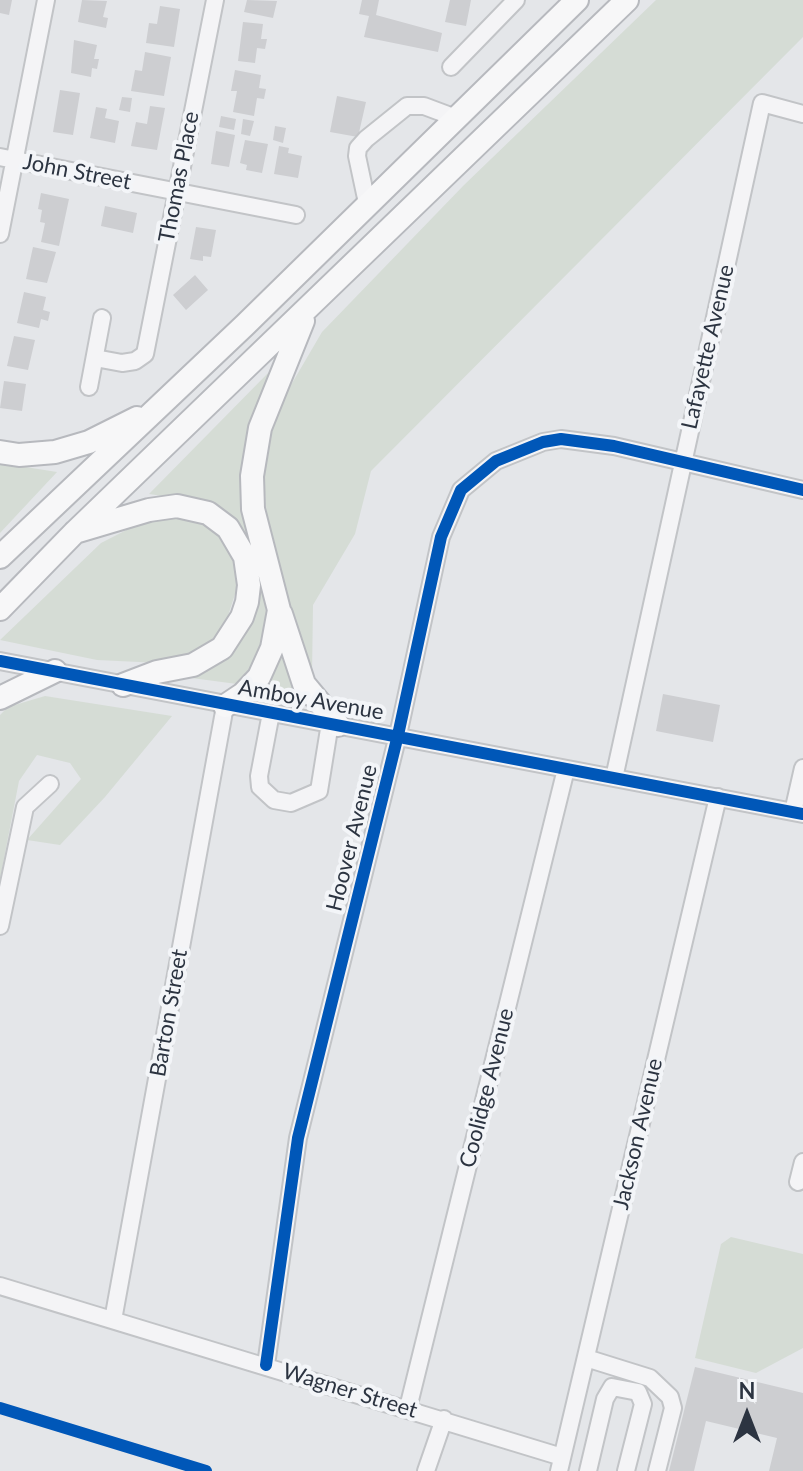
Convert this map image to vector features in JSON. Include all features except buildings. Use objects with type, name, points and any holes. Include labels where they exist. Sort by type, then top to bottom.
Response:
[{"type":"highway","points":[[0,557],[577,0]]},
{"type":"highway","points":[[0,609],[74,533],[627,0]]},
{"type":"highway","points":[[309,309],[264,413],[252,476],[253,509],[279,610],[304,684],[334,724]]},
{"type":"highway","points":[[0,452],[19,455],[55,452],[89,442],[159,406]]},
{"type":"highway","points":[[74,533],[149,510],[177,506],[208,513],[228,528],[245,557],[249,585],[247,602],[242,617],[222,648],[193,665],[157,672],[123,685]]},
{"type":"highway","points":[[225,706],[243,694],[259,677],[272,648],[279,610]]},
{"type":"highway","points":[[0,698],[55,671]]},
{"type":"street","points":[[0,234],[8,159],[46,0]]},
{"type":"street","name":"Thomas Place","points":[[95,358],[122,363],[135,361],[145,354],[215,0]]},
{"type":"street","points":[[451,67],[516,0]]},
{"type":"street","name":"Lafayette Avenue","points":[[614,778],[762,103],[803,114]]},
{"type":"street","points":[[367,203],[357,163],[358,148],[407,106],[424,106],[456,118]]},
{"type":"street","name":"John Street","points":[[8,159],[296,215]]},
{"type":"street","points":[[89,387],[102,318]]},
{"type":"street","name":"Hoover Avenue","points":[[266,1365],[298,1138],[398,735],[441,537],[461,490],[496,461],[543,442],[561,439],[614,446],[803,490]]},
{"type":"street","name":"Amboy Avenue","points":[[0,661],[798,813]]},
{"type":"street","name":"Barton Street","points":[[113,1320],[225,706]]},
{"type":"street","points":[[271,713],[259,776],[260,787],[274,800],[291,803],[319,791],[334,724]]},
{"type":"street","points":[[798,813],[803,768]]},
{"type":"street","name":"Coolidge Avenue","points":[[408,1408],[566,769]]},
{"type":"street","points":[[0,926],[25,807],[50,784]]},
{"type":"street","name":"Jackson Avenue","points":[[560,1464],[718,797]]},
{"type":"street","points":[[798,1182],[803,1162]]},
{"type":"street","name":"Wagner Street","points":[[0,1286],[444,1419],[560,1464]]},
{"type":"street","points":[[586,1358],[658,1382],[670,1397],[673,1408],[657,1471]]},
{"type":"street","points":[[632,1391],[638,1374]]},
{"type":"street","points":[[588,1471],[605,1399],[612,1387],[638,1392],[643,1404],[626,1471]]},
{"type":"street","points":[[426,1471],[444,1419]]},
{"type":"shaded area","points":[[656,0],[803,0],[803,37],[371,471],[355,534],[313,605],[312,675],[268,535],[264,477],[274,414],[322,332],[464,185]]},
{"type":"shaded area","points":[[272,369],[247,512],[250,543],[210,503],[149,494]]},
{"type":"shaded area","points":[[0,463],[57,472],[0,533]]},
{"type":"shaded area","points":[[180,515],[218,530],[234,553],[239,582],[224,628],[196,655],[160,663],[97,660],[0,640],[101,543],[148,519]]},
{"type":"shaded area","points":[[258,574],[267,615],[260,654],[237,684],[184,677],[216,664],[244,635]]},
{"type":"shaded area","points":[[283,646],[303,697],[265,693]]},
{"type":"shaded area","points":[[45,696],[172,716],[105,797],[60,845],[27,840],[81,779],[70,763],[37,755],[19,781],[0,879],[0,715],[8,707]]},
{"type":"shaded area","points":[[731,1237],[803,1254],[803,1348],[756,1373],[695,1358],[721,1244]]},
{"type":"cycle path","points":[[266,1365],[298,1138],[398,735],[441,537],[461,490],[496,461],[543,442],[561,439],[614,446],[803,490]]},
{"type":"cycle path","points":[[0,661],[803,814]]},
{"type":"cycle path","points":[[0,1408],[206,1471]]}]
